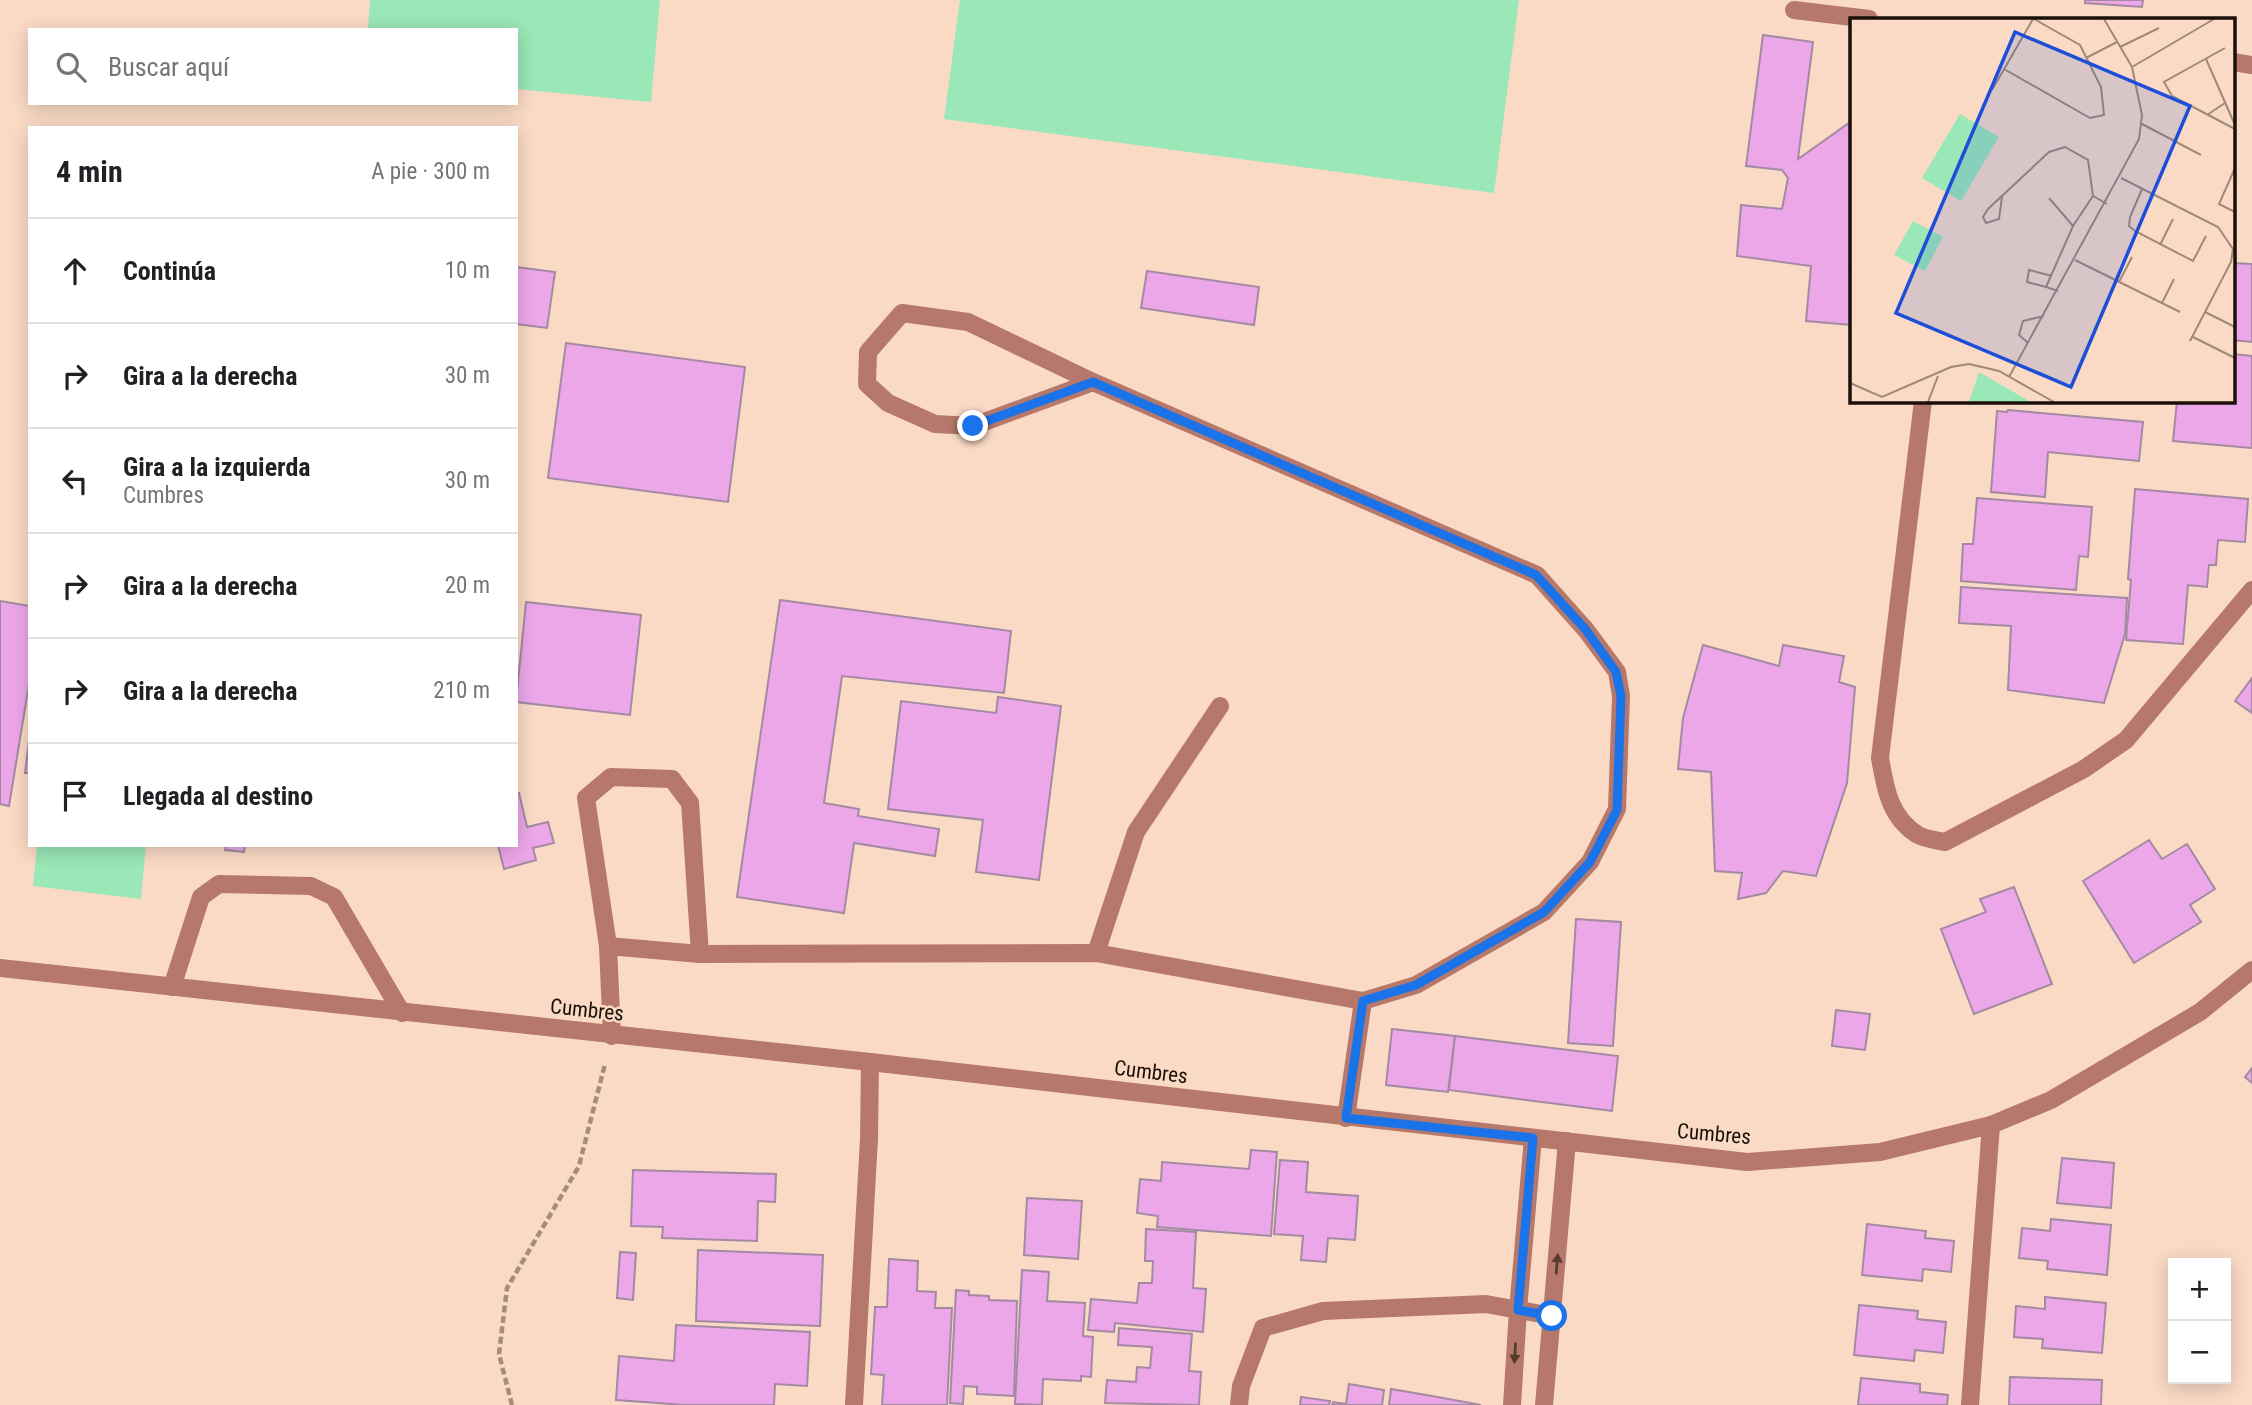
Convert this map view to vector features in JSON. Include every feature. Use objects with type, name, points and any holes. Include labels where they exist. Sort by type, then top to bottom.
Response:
[{"type":"street","points":[[1794,10],[1861,18]]},
{"type":"street","points":[[2234,62],[2252,65]]},
{"type":"street","points":[[608,946],[701,954],[1096,953],[1363,1001],[1416,985],[1544,912],[1590,862],[1617,810],[1621,696],[1616,672],[1586,630],[1536,575],[1093,382],[1047,362],[968,322],[902,313],[867,352],[867,384],[888,403],[935,424],[973,426],[1093,382]]},
{"type":"street","points":[[1923,402],[1880,758],[1885,789],[1899,820],[1919,836],[1945,842],[2084,769],[2126,740],[2252,590]]},
{"type":"street","points":[[1096,953],[1136,832],[1220,706]]},
{"type":"street","points":[[612,1036],[608,946],[586,798],[611,777],[672,779],[690,803],[701,954]]},
{"type":"street","points":[[172,987],[201,897],[219,884],[311,886],[334,897],[402,1013]]},
{"type":"street","name":"Cumbres","points":[[0,968],[870,1062],[1747,1162],[1880,1152],[1991,1125],[2051,1100],[2200,1012],[2252,970]]},
{"type":"street","points":[[1346,1118],[1363,1001]]},
{"type":"street","points":[[855,1405],[869,1139],[870,1062]]},
{"type":"street","points":[[1970,1405],[1991,1125]]},
{"type":"street","points":[[1512,1405],[1533,1138]]},
{"type":"street","points":[[1544,1405],[1567,1141]]},
{"type":"street","points":[[1240,1405],[1241,1386],[1263,1328],[1323,1311],[1486,1304],[1552,1316]]},
{"type":"path","points":[[512,1405],[499,1354],[507,1288],[579,1166],[612,1036]]},
{"type":"green space","points":[[370,0],[660,0],[651,102],[518,89],[518,28],[368,28]]},
{"type":"green space","points":[[960,0],[1519,0],[1494,193],[944,119]]},
{"type":"green space","points":[[37,847],[146,847],[141,899],[33,886]]},
{"type":"building","points":[[2085,0],[2143,0],[2142,7],[2085,3]]},
{"type":"building","points":[[1763,35],[1813,42],[1798,159],[1849,123],[1850,325],[1806,321],[1811,266],[1737,256],[1741,205],[1782,209],[1788,178],[1782,170],[1746,166]]},
{"type":"building","points":[[2234,263],[2252,264],[2252,342],[2234,340]]},
{"type":"building","points":[[518,267],[555,272],[547,328],[518,324]]},
{"type":"building","points":[[1147,271],[1259,287],[1254,325],[1141,308]]},
{"type":"building","points":[[566,343],[745,367],[728,502],[548,478]]},
{"type":"building","points":[[2234,354],[2252,356],[2252,448],[2173,441],[2177,402],[2234,402]]},
{"type":"building","points":[[1997,411],[2143,422],[2139,461],[2048,452],[2045,497],[1991,492]]},
{"type":"building","points":[[2135,489],[2248,499],[2245,542],[2218,540],[2216,565],[2209,565],[2207,587],[2188,585],[2183,644],[2126,640]]},
{"type":"building","points":[[1977,498],[2092,507],[2088,557],[2079,556],[2076,590],[1961,581],[1963,544],[1973,544]]},
{"type":"building","points":[[1961,587],[2127,598],[2125,634],[2104,703],[2008,690],[2011,626],[1959,623]]},
{"type":"building","points":[[780,600],[1011,631],[1004,693],[842,676],[824,803],[859,809],[858,816],[939,829],[935,856],[854,843],[844,913],[737,897]]},
{"type":"building","points":[[0,601],[28,606],[28,690],[9,806],[0,804]]},
{"type":"building","points":[[526,602],[641,615],[630,715],[518,702]]},
{"type":"building","points":[[1703,645],[1779,666],[1783,645],[1844,656],[1839,682],[1855,687],[1847,783],[1816,876],[1783,871],[1766,893],[1738,899],[1742,873],[1715,871],[1711,772],[1678,769],[1683,718]]},
{"type":"building","points":[[2252,678],[2252,713],[2235,701]]},
{"type":"building","points":[[998,697],[1061,706],[1039,880],[976,872],[983,820],[888,809],[901,701],[996,713]]},
{"type":"building","points":[[28,748],[28,773],[25,773]]},
{"type":"building","points":[[518,793],[527,827],[548,822],[554,843],[533,848],[536,860],[504,869],[498,847],[518,847]]},
{"type":"building","points":[[2149,840],[2162,859],[2187,844],[2215,889],[2190,905],[2201,922],[2134,963],[2083,881]]},
{"type":"building","points":[[226,847],[245,847],[244,852],[225,850]]},
{"type":"building","points":[[2014,887],[2052,984],[1974,1014],[1941,929],[1986,912],[1980,899]]},
{"type":"building","points":[[1576,919],[1621,922],[1613,1046],[1568,1043]]},
{"type":"building","points":[[1836,1010],[1870,1014],[1865,1050],[1832,1046]]},
{"type":"building","points":[[1392,1029],[1455,1036],[1448,1092],[1386,1085]]},
{"type":"building","points":[[1455,1036],[1618,1056],[1612,1111],[1449,1090]]},
{"type":"building","points":[[2252,1068],[2252,1083],[2245,1077]]},
{"type":"building","points":[[1251,1150],[1277,1152],[1271,1236],[1157,1227],[1158,1216],[1137,1213],[1140,1179],[1161,1181],[1162,1162],[1249,1169]]},
{"type":"building","points":[[2062,1158],[2114,1163],[2111,1208],[2057,1203]]},
{"type":"building","points":[[1280,1160],[1308,1162],[1306,1192],[1358,1196],[1355,1240],[1328,1238],[1326,1262],[1301,1260],[1303,1236],[1274,1234]]},
{"type":"building","points":[[633,1170],[776,1174],[775,1202],[758,1201],[757,1241],[662,1238],[663,1227],[631,1226]]},
{"type":"building","points":[[1027,1198],[1082,1201],[1078,1259],[1024,1255]]},
{"type":"building","points":[[2051,1219],[2111,1225],[2107,1275],[2047,1269],[2048,1261],[2019,1258],[2022,1228],[2050,1231]]},
{"type":"building","points":[[1867,1224],[1926,1231],[1925,1238],[1954,1241],[1951,1272],[1923,1269],[1922,1281],[1862,1275]]},
{"type":"building","points":[[1146,1229],[1196,1232],[1193,1288],[1206,1289],[1203,1332],[1115,1323],[1114,1332],[1088,1330],[1091,1299],[1137,1303],[1139,1283],[1152,1283],[1153,1261],[1145,1261]]},
{"type":"building","points":[[698,1250],[823,1255],[820,1326],[696,1321]]},
{"type":"building","points":[[620,1252],[636,1253],[633,1300],[617,1298]]},
{"type":"building","points":[[889,1259],[918,1261],[917,1291],[936,1292],[935,1308],[952,1308],[947,1405],[882,1405],[884,1375],[871,1374],[875,1307],[887,1307]]},
{"type":"building","points":[[1022,1270],[1049,1272],[1047,1301],[1085,1303],[1083,1336],[1093,1337],[1091,1377],[1081,1376],[1081,1381],[1043,1379],[1042,1405],[1015,1404]]},
{"type":"building","points":[[956,1290],[969,1291],[969,1295],[989,1296],[989,1300],[1017,1301],[1014,1396],[977,1394],[977,1387],[964,1386],[963,1404],[950,1403]]},
{"type":"building","points":[[2045,1297],[2106,1303],[2102,1353],[2042,1348],[2043,1339],[2014,1337],[2016,1306],[2045,1309]]},
{"type":"building","points":[[1859,1305],[1918,1311],[1917,1319],[1946,1322],[1943,1353],[1915,1350],[1914,1361],[1854,1355]]},
{"type":"building","points":[[676,1325],[810,1332],[807,1386],[775,1384],[774,1405],[685,1405],[616,1400],[619,1356],[674,1361]]},
{"type":"building","points":[[1119,1328],[1192,1334],[1189,1371],[1201,1372],[1199,1405],[1105,1403],[1107,1380],[1136,1382],[1137,1367],[1150,1368],[1152,1347],[1118,1345]]},
{"type":"building","points":[[2010,1377],[2102,1380],[2101,1405],[2009,1405]]},
{"type":"building","points":[[1861,1378],[1920,1384],[1920,1392],[1948,1395],[1947,1405],[1858,1405]]},
{"type":"building","points":[[1349,1384],[1384,1390],[1382,1405],[1332,1405],[1333,1402],[1346,1404]]},
{"type":"building","points":[[1391,1389],[1432,1396],[1481,1405],[1389,1405]]},
{"type":"building","points":[[1301,1397],[1330,1401],[1329,1405],[1300,1405]]},
{"type":"route","points":[[973,426],[1093,382],[1536,575],[1586,630],[1616,672],[1621,696],[1617,810],[1590,862],[1544,912],[1416,985],[1363,1001],[1346,1118],[1533,1138],[1518,1310],[1552,1316]]}]
